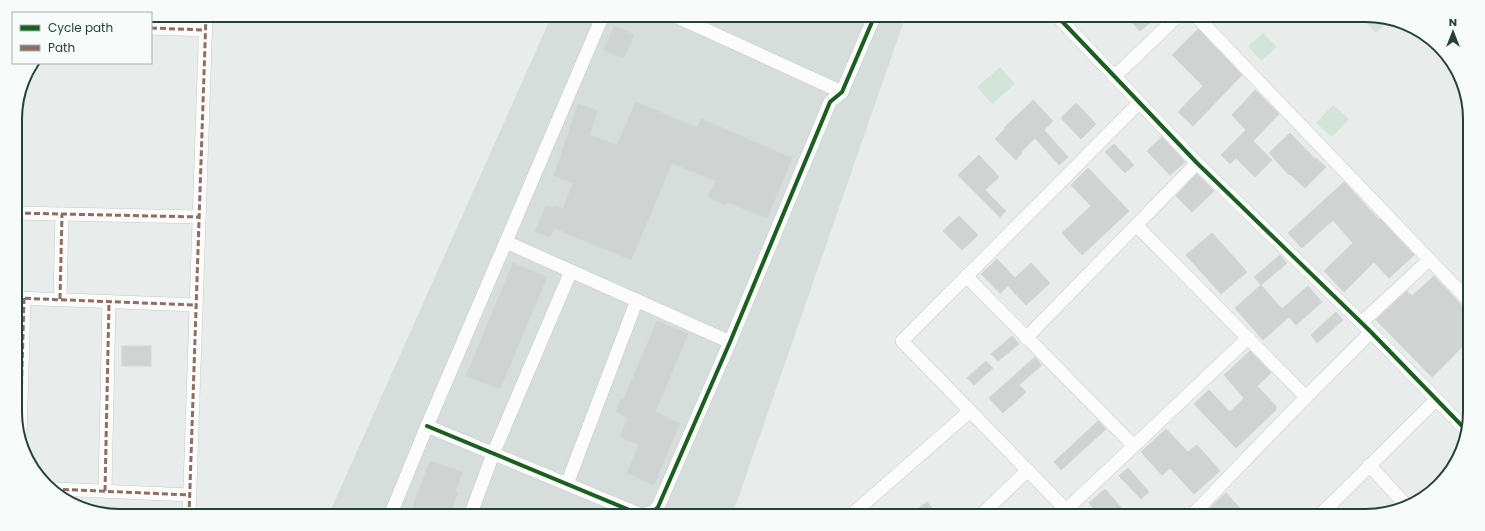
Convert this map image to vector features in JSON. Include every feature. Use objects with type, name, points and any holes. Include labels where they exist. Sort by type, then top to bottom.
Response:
[{"type":"street","points":[[189,509],[206,22]]},
{"type":"street","points":[[393,509],[600,22]]},
{"type":"street","points":[[688,22],[842,92]]},
{"type":"street","points":[[656,509],[730,342],[830,102],[842,92],[873,22]]},
{"type":"street","points":[[1063,22],[1197,163],[1371,332],[1462,426]]},
{"type":"street","points":[[1114,77],[1172,22]]},
{"type":"street","points":[[1202,22],[1463,295]]},
{"type":"street","points":[[152,28],[205,30]]},
{"type":"street","points":[[1065,509],[902,341],[1139,103]]},
{"type":"street","points":[[1026,338],[1197,163]]},
{"type":"street","points":[[22,213],[199,217]]},
{"type":"street","points":[[60,299],[62,214]]},
{"type":"street","points":[[1137,226],[1306,397]]},
{"type":"street","points":[[506,242],[730,342]]},
{"type":"street","points":[[1361,323],[1430,260]]},
{"type":"street","points":[[473,509],[493,454],[571,271]]},
{"type":"street","points":[[966,276],[1134,446]]},
{"type":"street","points":[[22,298],[196,305]]},
{"type":"street","points":[[567,484],[637,300]]},
{"type":"street","points":[[105,491],[109,302]]},
{"type":"street","points":[[1200,509],[1306,397],[1371,332]]},
{"type":"street","points":[[1073,509],[1134,446],[1248,338]]},
{"type":"street","points":[[1326,509],[1436,400]]},
{"type":"street","points":[[858,509],[970,411]]},
{"type":"street","points":[[427,426],[627,509]]},
{"type":"street","points":[[1369,465],[1403,502]]},
{"type":"street","points":[[987,509],[1028,470]]},
{"type":"street","points":[[60,489],[190,494]]},
{"type":"shaded area","points":[[549,22],[904,22],[734,509],[331,509]]},
{"type":"green space","points":[[1372,22],[1385,24],[1376,33],[1367,23]]},
{"type":"green space","points":[[1263,33],[1277,47],[1261,61],[1248,46]]},
{"type":"green space","points":[[1000,67],[1015,84],[992,104],[977,87]]},
{"type":"green space","points":[[1333,105],[1349,119],[1332,137],[1316,123]]},
{"type":"building","points":[[1132,22],[1151,22],[1140,31]]},
{"type":"building","points":[[614,26],[634,35],[624,58],[604,50]]},
{"type":"building","points":[[1198,29],[1242,75],[1193,126],[1178,112],[1203,86],[1172,55]]},
{"type":"building","points":[[1255,90],[1279,114],[1253,141],[1272,160],[1255,177],[1236,158],[1230,164],[1221,155],[1246,130],[1232,115]]},
{"type":"building","points":[[1033,100],[1053,121],[1044,130],[1068,157],[1059,165],[1035,138],[1021,152],[1022,153],[1016,160],[995,139],[1005,129],[1004,128]]},
{"type":"building","points":[[636,102],[697,128],[701,119],[792,158],[767,218],[727,202],[725,205],[708,197],[716,181],[672,163],[631,260],[554,228],[550,237],[535,231],[546,206],[553,208],[554,205],[563,209],[573,183],[554,176],[578,104],[598,111],[589,135],[617,145]]},
{"type":"building","points":[[1076,103],[1096,124],[1081,139],[1061,118]]},
{"type":"building","points":[[1290,133],[1315,159],[1316,158],[1326,167],[1305,188],[1290,174],[1289,175],[1269,153]]},
{"type":"building","points":[[1162,137],[1185,162],[1170,175],[1147,151]]},
{"type":"building","points":[[1114,144],[1134,165],[1125,173],[1105,152]]},
{"type":"building","points":[[979,155],[999,177],[985,190],[1006,211],[1000,217],[958,175]]},
{"type":"building","points":[[1088,168],[1129,211],[1082,255],[1062,233],[1091,206],[1071,185]]},
{"type":"building","points":[[1197,174],[1214,191],[1192,212],[1176,196]]},
{"type":"building","points":[[1344,182],[1414,255],[1389,278],[1374,262],[1344,292],[1324,271],[1353,243],[1333,220],[1302,248],[1288,233]]},
{"type":"building","points":[[959,216],[978,235],[962,250],[943,231]]},
{"type":"building","points":[[1212,233],[1247,272],[1221,294],[1186,255]]},
{"type":"building","points":[[1280,255],[1287,263],[1261,285],[1254,277]]},
{"type":"building","points":[[997,259],[1015,278],[1031,263],[1050,283],[1026,305],[1008,286],[1000,293],[981,274]]},
{"type":"building","points":[[513,263],[547,277],[500,389],[466,376]]},
{"type":"building","points":[[1434,276],[1463,307],[1463,348],[1462,347],[1432,377],[1376,320],[1407,291],[1412,296]]},
{"type":"building","points":[[1261,285],[1282,309],[1308,286],[1322,302],[1296,325],[1289,317],[1263,340],[1235,308]]},
{"type":"building","points":[[1336,312],[1343,320],[1317,343],[1311,335]]},
{"type":"building","points":[[657,321],[688,334],[655,412],[680,423],[654,485],[627,473],[639,445],[620,437],[628,418],[616,412],[621,398],[624,399]]},
{"type":"building","points":[[1012,336],[1019,344],[998,361],[991,354]]},
{"type":"building","points":[[122,346],[151,346],[151,366],[122,366]]},
{"type":"building","points":[[1250,351],[1271,373],[1257,386],[1276,406],[1276,410],[1236,448],[1194,404],[1209,390],[1230,412],[1244,398],[1224,375]]},
{"type":"building","points":[[1035,357],[1042,365],[1019,385],[1026,392],[1003,413],[989,398]]},
{"type":"building","points":[[986,361],[993,368],[974,385],[967,378]]},
{"type":"building","points":[[1098,421],[1106,429],[1061,470],[1054,462]]},
{"type":"building","points":[[1166,429],[1188,452],[1197,445],[1220,471],[1194,494],[1170,468],[1162,475],[1141,452]]},
{"type":"building","points":[[430,461],[462,472],[455,492],[458,493],[451,509],[412,509]]},
{"type":"building","points":[[1128,468],[1149,492],[1141,499],[1119,476]]},
{"type":"building","points":[[1105,489],[1122,509],[1094,509],[1089,503]]},
{"type":"building","points":[[1226,493],[1241,509],[1213,509],[1211,507]]},
{"type":"building","points":[[927,502],[932,509],[917,509]]},
{"type":"marked path","points":[[189,509],[206,22]]},
{"type":"marked path","points":[[152,28],[205,30]]},
{"type":"marked path","points":[[22,213],[199,217]]},
{"type":"marked path","points":[[60,299],[62,214]]},
{"type":"marked path","points":[[22,298],[196,305]]},
{"type":"marked path","points":[[22,368],[24,298]]},
{"type":"marked path","points":[[105,491],[109,302]]},
{"type":"marked path","points":[[60,489],[190,495]]},
{"type":"cycle path","points":[[656,509],[730,342],[830,102],[842,92],[872,22]]},
{"type":"cycle path","points":[[1063,22],[1197,163],[1371,332],[1462,426]]},
{"type":"cycle path","points":[[427,426],[627,509]]}]
